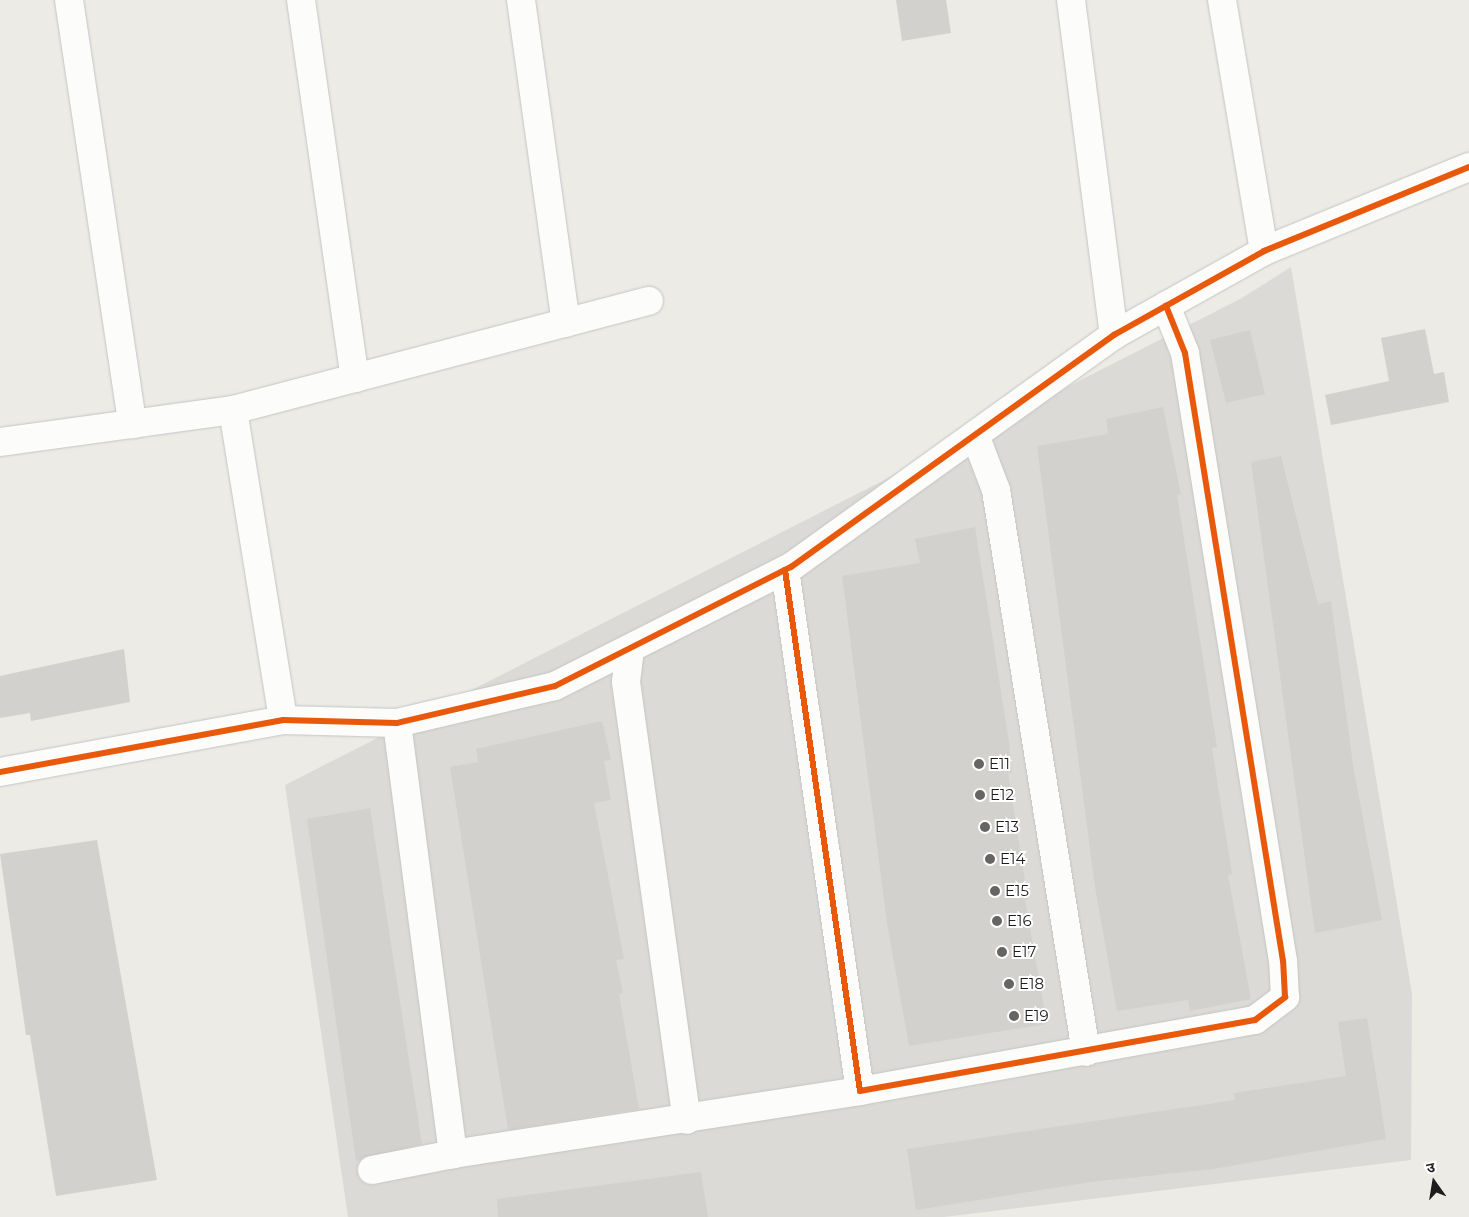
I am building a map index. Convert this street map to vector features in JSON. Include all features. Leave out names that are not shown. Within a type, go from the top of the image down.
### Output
[{"type":"street","points":[[69,0],[132,424]]},
{"type":"street","points":[[301,0],[355,378]]},
{"type":"street","points":[[521,0],[566,323]]},
{"type":"street","points":[[1071,0],[1114,335]]},
{"type":"street","points":[[1222,0],[1264,251]]},
{"type":"street","points":[[0,772],[283,720],[398,723],[555,686],[786,570],[1114,335],[1264,251],[1469,166]]},
{"type":"street","points":[[0,442],[233,410],[649,301]]},
{"type":"street","points":[[372,1170],[452,1154],[687,1120],[860,1091],[1086,1052],[1255,1020],[1285,997],[1184,353],[1166,306]]},
{"type":"street","points":[[233,410],[283,720]]},
{"type":"street","points":[[975,435],[996,490],[1086,1052]]},
{"type":"street","points":[[786,570],[860,1091]]},
{"type":"street","points":[[630,649],[626,682],[687,1120]]},
{"type":"street","points":[[398,723],[452,1154]]},
{"type":"shaded area","points":[[1291,267],[1412,994],[1411,1160],[944,1217],[348,1217],[285,785],[1242,298]]},
{"type":"building","points":[[896,0],[946,0],[951,33],[902,41]]},
{"type":"building","points":[[1425,329],[1434,374],[1444,372],[1449,402],[1331,425],[1325,395],[1389,381],[1381,338]]},
{"type":"building","points":[[1250,330],[1265,394],[1226,403],[1210,340]]},
{"type":"building","points":[[1163,407],[1181,494],[1177,495],[1217,747],[1212,748],[1232,874],[1228,875],[1251,999],[1190,1011],[1188,1000],[1117,1011],[1095,887],[1037,446],[1108,434],[1106,419]]},
{"type":"building","points":[[1281,456],[1318,604],[1331,601],[1353,765],[1382,920],[1315,933],[1251,462]]},
{"type":"building","points":[[975,527],[1009,742],[1012,773],[1008,773],[1028,900],[1025,900],[1047,1024],[909,1046],[887,923],[842,576],[920,563],[915,539]]},
{"type":"building","points":[[124,649],[130,702],[31,721],[30,713],[0,718],[0,676]]},
{"type":"building","points":[[602,721],[611,760],[604,761],[611,800],[594,803],[624,959],[616,960],[623,993],[619,994],[639,1109],[508,1130],[450,767],[478,762],[476,749]]},
{"type":"building","points":[[370,808],[422,1144],[356,1161],[307,819]]},
{"type":"building","points":[[97,840],[157,1180],[56,1196],[30,1035],[26,1035],[0,854]]},
{"type":"building","points":[[1367,1018],[1386,1139],[1213,1169],[1091,1182],[916,1210],[907,1149],[1235,1100],[1234,1093],[1346,1076],[1338,1022]]},
{"type":"building","points":[[701,1172],[708,1217],[498,1217],[497,1199]]},
{"type":"cycle path","points":[[0,772],[283,720],[397,723],[555,686],[791,567],[1114,335],[1264,251],[1469,167]]},
{"type":"cycle path","points":[[785,570],[860,1091],[1255,1020],[1285,997],[1283,961],[1185,353],[1166,306]]},
{"type":"place","name":"E11","points":[[979,764]]},
{"type":"place","name":"E12","points":[[980,795]]},
{"type":"place","name":"E13","points":[[985,827]]},
{"type":"place","name":"E14","points":[[990,859]]},
{"type":"place","name":"E15","points":[[995,891]]},
{"type":"place","name":"E16","points":[[997,921]]},
{"type":"place","name":"E17","points":[[1002,952]]},
{"type":"place","name":"E18","points":[[1009,984]]},
{"type":"place","name":"E19","points":[[1014,1016]]}]
